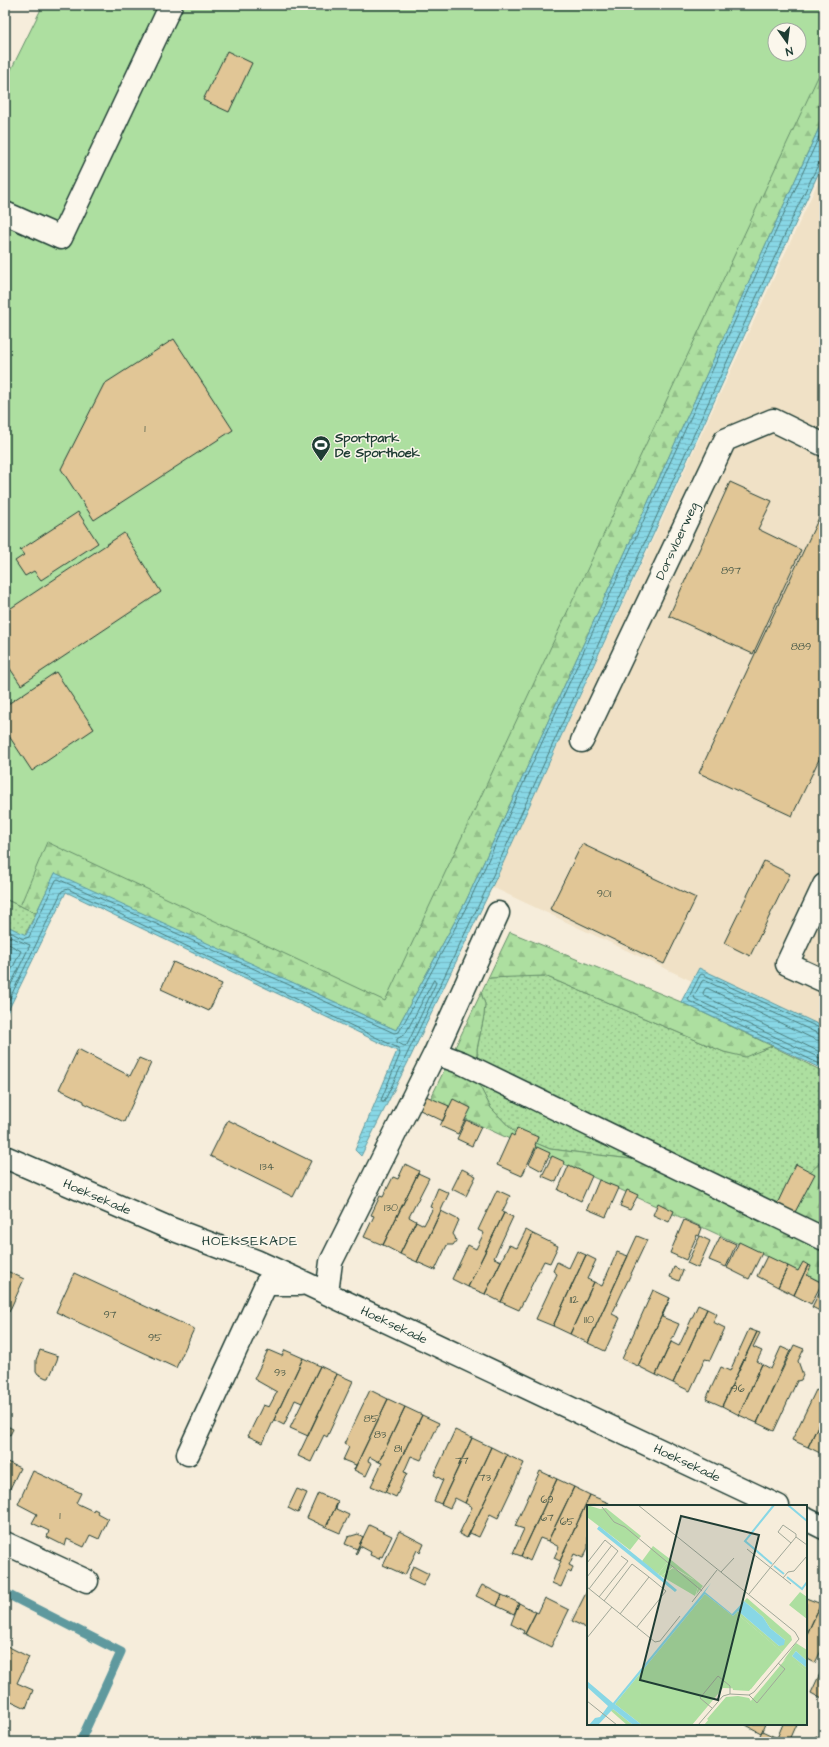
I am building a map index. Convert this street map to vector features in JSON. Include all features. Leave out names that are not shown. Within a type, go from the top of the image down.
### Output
[{"type":"street","points":[[5,213],[61,238],[171,5]]},
{"type":"street","name":"Dorsvloerweg","points":[[582,741],[725,440],[773,420],[824,444]]},
{"type":"street","points":[[824,885],[787,964],[824,981]]},
{"type":"street","points":[[327,1293],[331,1262],[436,1053],[498,913]]},
{"type":"street","points":[[436,1053],[462,1063],[824,1239]]},
{"type":"street","name":"Hoeksekade","points":[[5,1157],[169,1228],[256,1261],[327,1293],[776,1505]]},
{"type":"street","points":[[188,1454],[266,1284],[307,1284]]},
{"type":"street","points":[[807,1520],[824,1528]]},
{"type":"street","points":[[5,1543],[87,1581]]},
{"type":"shaded area","points":[[824,169],[824,1043],[492,887]]},
{"type":"green space","name":"Sportpark De Sporthoek","points":[[43,5],[824,5],[824,64],[385,1001],[47,842],[20,906],[5,899],[5,82]]},
{"type":"green space","points":[[824,39],[824,117],[466,901],[396,1030],[55,874],[36,913],[5,899],[5,824],[800,62],[807,62],[807,55]]},
{"type":"green space","points":[[5,899],[36,913],[25,935],[5,925]]},
{"type":"green space","points":[[510,932],[681,1002],[772,1046],[745,1057],[724,1052],[545,976],[488,978]]},
{"type":"green space","points":[[545,976],[724,1052],[745,1056],[772,1046],[824,1072],[824,1159],[820,1161],[791,1219],[766,1225],[647,1161],[550,1149],[517,1135],[491,1108],[478,1083],[477,1049],[485,1004],[481,993],[488,978]]},
{"type":"green space","points":[[481,993],[485,1004],[477,1049],[478,1083],[491,1108],[517,1135],[550,1149],[647,1161],[690,1179],[736,1209],[766,1225],[791,1219],[809,1173],[824,1159],[824,1283],[429,1102]]},
{"type":"water","points":[[824,117],[824,161],[499,872],[410,1058],[361,1156],[355,1150],[397,1051],[66,892],[5,1017],[5,925],[26,935],[55,873],[396,1030],[466,901]]},
{"type":"water","points":[[699,968],[824,1027],[824,1070],[681,1002]]},
{"type":"building","points":[[227,51],[252,63],[229,112],[203,100]]},
{"type":"building","points":[[174,339],[233,430],[94,520],[61,469],[104,384]]},
{"type":"building","points":[[730,482],[772,501],[758,529],[801,550],[753,654],[669,616]]},
{"type":"building","points":[[824,507],[824,749],[792,816],[699,773]]},
{"type":"building","points":[[78,512],[98,543],[41,580],[34,571],[25,576],[15,561],[24,555],[20,550]]},
{"type":"building","points":[[124,533],[161,592],[21,685],[5,661],[5,612]]},
{"type":"building","points":[[56,672],[94,729],[32,771],[5,730],[5,706]]},
{"type":"building","points":[[582,844],[696,898],[664,964],[550,909]]},
{"type":"building","points":[[764,861],[790,874],[750,956],[724,943]]},
{"type":"building","points":[[173,962],[222,984],[209,1011],[161,989]]},
{"type":"building","points":[[78,1049],[130,1076],[139,1058],[151,1063],[124,1122],[59,1089]]},
{"type":"building","points":[[426,1096],[449,1106],[443,1121],[420,1110]]},
{"type":"building","points":[[453,1099],[471,1108],[458,1134],[440,1126]]},
{"type":"building","points":[[228,1120],[311,1161],[293,1197],[210,1156]]},
{"type":"building","points":[[466,1120],[481,1127],[472,1146],[457,1139]]},
{"type":"building","points":[[517,1128],[538,1137],[536,1146],[522,1176],[497,1165],[511,1134],[514,1136]]},
{"type":"building","points":[[537,1147],[550,1153],[542,1171],[529,1164]]},
{"type":"building","points":[[552,1156],[565,1162],[556,1182],[542,1176]]},
{"type":"building","points":[[405,1164],[419,1171],[383,1245],[364,1237],[374,1216],[371,1215],[380,1196],[383,1197],[393,1177],[398,1179]]},
{"type":"building","points":[[796,1164],[815,1174],[793,1216],[775,1208]]},
{"type":"building","points":[[569,1165],[592,1176],[581,1201],[558,1190]]},
{"type":"building","points":[[462,1169],[476,1176],[466,1196],[452,1189]]},
{"type":"building","points":[[418,1173],[429,1178],[409,1217],[416,1221],[400,1254],[383,1245]]},
{"type":"building","points":[[599,1180],[619,1188],[606,1217],[587,1209]]},
{"type":"building","points":[[438,1188],[449,1193],[417,1262],[400,1254],[416,1221],[424,1225],[433,1208],[430,1207]]},
{"type":"building","points":[[497,1190],[510,1196],[502,1212],[504,1213],[468,1287],[452,1279],[468,1245],[476,1249],[484,1233],[478,1230]]},
{"type":"building","points":[[627,1190],[638,1195],[630,1210],[620,1206]]},
{"type":"building","points":[[658,1203],[674,1211],[669,1222],[653,1215]]},
{"type":"building","points":[[441,1211],[459,1220],[453,1234],[456,1241],[453,1245],[447,1245],[435,1270],[417,1262]]},
{"type":"building","points":[[504,1213],[513,1217],[494,1258],[501,1261],[485,1294],[468,1287]]},
{"type":"building","points":[[684,1220],[702,1228],[699,1236],[697,1235],[686,1260],[670,1253]]},
{"type":"building","points":[[526,1230],[533,1234],[501,1302],[485,1294],[509,1245],[517,1248]]},
{"type":"building","points":[[533,1234],[558,1246],[550,1263],[544,1261],[519,1310],[501,1302]]},
{"type":"building","points":[[637,1236],[647,1240],[612,1314],[620,1318],[605,1351],[588,1343]]},
{"type":"building","points":[[700,1236],[710,1241],[698,1268],[687,1263]]},
{"type":"building","points":[[720,1237],[736,1244],[726,1267],[709,1260]]},
{"type":"building","points":[[739,1242],[762,1253],[749,1279],[727,1268]]},
{"type":"building","points":[[577,1251],[586,1255],[553,1326],[536,1319],[557,1274],[553,1271],[557,1262],[569,1268]]},
{"type":"building","points":[[617,1252],[628,1256],[588,1343],[570,1334],[594,1282],[602,1286]]},
{"type":"building","points":[[586,1255],[596,1260],[587,1279],[594,1282],[570,1334],[553,1326]]},
{"type":"building","points":[[767,1256],[788,1266],[778,1287],[757,1276]]},
{"type":"building","points":[[803,1262],[808,1265],[794,1295],[778,1287],[788,1266],[798,1271]]},
{"type":"building","points":[[808,1265],[811,1266],[807,1275],[822,1283],[811,1304],[794,1295]]},
{"type":"building","points":[[674,1267],[683,1271],[679,1281],[670,1277]]},
{"type":"building","points":[[5,1270],[24,1279],[9,1312],[5,1310]]},
{"type":"building","points":[[74,1273],[194,1329],[176,1368],[56,1312]]},
{"type":"building","points":[[824,1283],[824,1313],[812,1307]]},
{"type":"building","points":[[653,1290],[670,1298],[638,1366],[622,1359]]},
{"type":"building","points":[[670,1298],[662,1317],[679,1324],[656,1375],[638,1366]]},
{"type":"building","points":[[698,1305],[707,1309],[673,1383],[656,1375],[671,1342],[679,1346]]},
{"type":"building","points":[[707,1309],[717,1314],[713,1322],[725,1328],[710,1360],[705,1359],[690,1391],[673,1383]]},
{"type":"building","points":[[749,1329],[757,1332],[722,1406],[706,1399],[721,1367],[730,1371]]},
{"type":"building","points":[[757,1332],[760,1333],[753,1347],[762,1351],[757,1361],[762,1364],[739,1415],[722,1406]]},
{"type":"building","points":[[794,1345],[804,1349],[798,1361],[803,1375],[801,1380],[797,1381],[774,1431],[757,1423]]},
{"type":"building","points":[[781,1347],[790,1351],[757,1423],[739,1415],[762,1364],[771,1369]]},
{"type":"building","points":[[40,1350],[58,1356],[49,1378],[38,1374],[36,1371],[36,1360]]},
{"type":"building","points":[[268,1350],[282,1356],[285,1350],[303,1358],[263,1443],[248,1436],[263,1405],[269,1407],[277,1392],[254,1379]]},
{"type":"building","points":[[303,1358],[320,1366],[302,1403],[295,1400],[284,1425],[274,1420]]},
{"type":"building","points":[[320,1366],[337,1374],[308,1436],[290,1428]]},
{"type":"building","points":[[337,1374],[353,1381],[327,1437],[324,1435],[311,1462],[298,1456]]},
{"type":"building","points":[[370,1390],[388,1399],[354,1470],[356,1465],[343,1460],[349,1447],[344,1444]]},
{"type":"building","points":[[816,1390],[823,1393],[824,1390],[824,1413],[808,1447],[792,1440]]},
{"type":"building","points":[[388,1399],[405,1407],[379,1462],[370,1457],[368,1461],[372,1463],[366,1476],[354,1470]]},
{"type":"building","points":[[405,1407],[422,1415],[385,1492],[371,1486],[382,1463],[379,1462]]},
{"type":"building","points":[[824,1413],[824,1455],[808,1447]]},
{"type":"building","points":[[422,1415],[439,1423],[421,1460],[411,1456],[404,1472],[407,1473],[396,1497],[385,1492]]},
{"type":"building","points":[[5,1425],[13,1429],[10,1435],[5,1433]]},
{"type":"building","points":[[455,1430],[472,1438],[441,1504],[434,1501],[443,1480],[434,1475]]},
{"type":"building","points":[[472,1438],[491,1447],[465,1503],[455,1498],[450,1508],[441,1504]]},
{"type":"building","points":[[491,1447],[507,1455],[467,1538],[459,1534],[472,1507],[465,1503]]},
{"type":"building","points":[[507,1455],[524,1463],[498,1518],[490,1514],[479,1537],[470,1533],[467,1538]]},
{"type":"building","points":[[5,1461],[20,1468],[5,1499]]},
{"type":"building","points":[[33,1471],[81,1493],[76,1503],[93,1511],[94,1509],[98,1511],[97,1513],[108,1519],[99,1539],[90,1535],[84,1547],[67,1539],[65,1546],[47,1537],[49,1531],[32,1523],[37,1514],[18,1504]]},
{"type":"building","points":[[540,1471],[557,1479],[521,1556],[513,1553],[524,1529],[515,1526]]},
{"type":"building","points":[[557,1479],[574,1487],[548,1541],[540,1538],[530,1561],[521,1556]]},
{"type":"building","points":[[574,1487],[590,1495],[560,1561],[554,1558],[559,1547],[548,1541]]},
{"type":"building","points":[[297,1489],[307,1493],[298,1513],[288,1508]]},
{"type":"building","points":[[318,1493],[338,1502],[326,1527],[307,1518]]},
{"type":"building","points":[[590,1495],[609,1503],[608,1505],[587,1505],[587,1550],[583,1558],[574,1554],[569,1565],[573,1567],[571,1573],[568,1571],[561,1587],[552,1583],[560,1561]]},
{"type":"building","points":[[338,1502],[336,1509],[349,1515],[340,1533],[326,1527]]},
{"type":"building","points":[[369,1525],[392,1536],[382,1557],[380,1556],[379,1559],[370,1555],[371,1552],[360,1546],[356,1555],[355,1554]]},
{"type":"building","points":[[399,1531],[424,1544],[420,1553],[417,1550],[405,1575],[383,1565]]},
{"type":"building","points":[[358,1534],[363,1537],[357,1549],[345,1544],[348,1537]]},
{"type":"building","points":[[413,1566],[429,1574],[423,1586],[408,1579]]},
{"type":"building","points":[[482,1585],[502,1595],[497,1606],[476,1596]]},
{"type":"building","points":[[587,1591],[587,1628],[572,1621]]},
{"type":"building","points":[[502,1595],[519,1603],[514,1614],[497,1606]]},
{"type":"building","points":[[545,1598],[569,1610],[551,1647],[525,1634]]},
{"type":"building","points":[[807,1598],[821,1604],[807,1634]]},
{"type":"building","points":[[519,1603],[536,1612],[525,1634],[523,1633],[524,1631],[511,1624]]},
{"type":"building","points":[[821,1604],[824,1606],[824,1645],[815,1663],[807,1659],[807,1634]]},
{"type":"building","points":[[5,1645],[29,1657],[17,1683],[33,1690],[26,1708],[5,1698]]},
{"type":"building","points":[[824,1665],[824,1700],[811,1693]]},
{"type":"building","points":[[746,1725],[765,1725],[761,1733]]},
{"type":"building","points":[[783,1725],[796,1725],[788,1742],[757,1742],[762,1731],[777,1738]]},
{"type":"building","points":[[816,1736],[824,1739],[824,1742],[813,1742]]},
{"type":"waterway","points":[[5,1593],[121,1652],[80,1742]]},
{"type":"place","name":"Sportpark De Sporthoek","points":[[321,462]]},
{"type":"district","name":"HOEKSEKADE","points":[[250,1241]]}]
